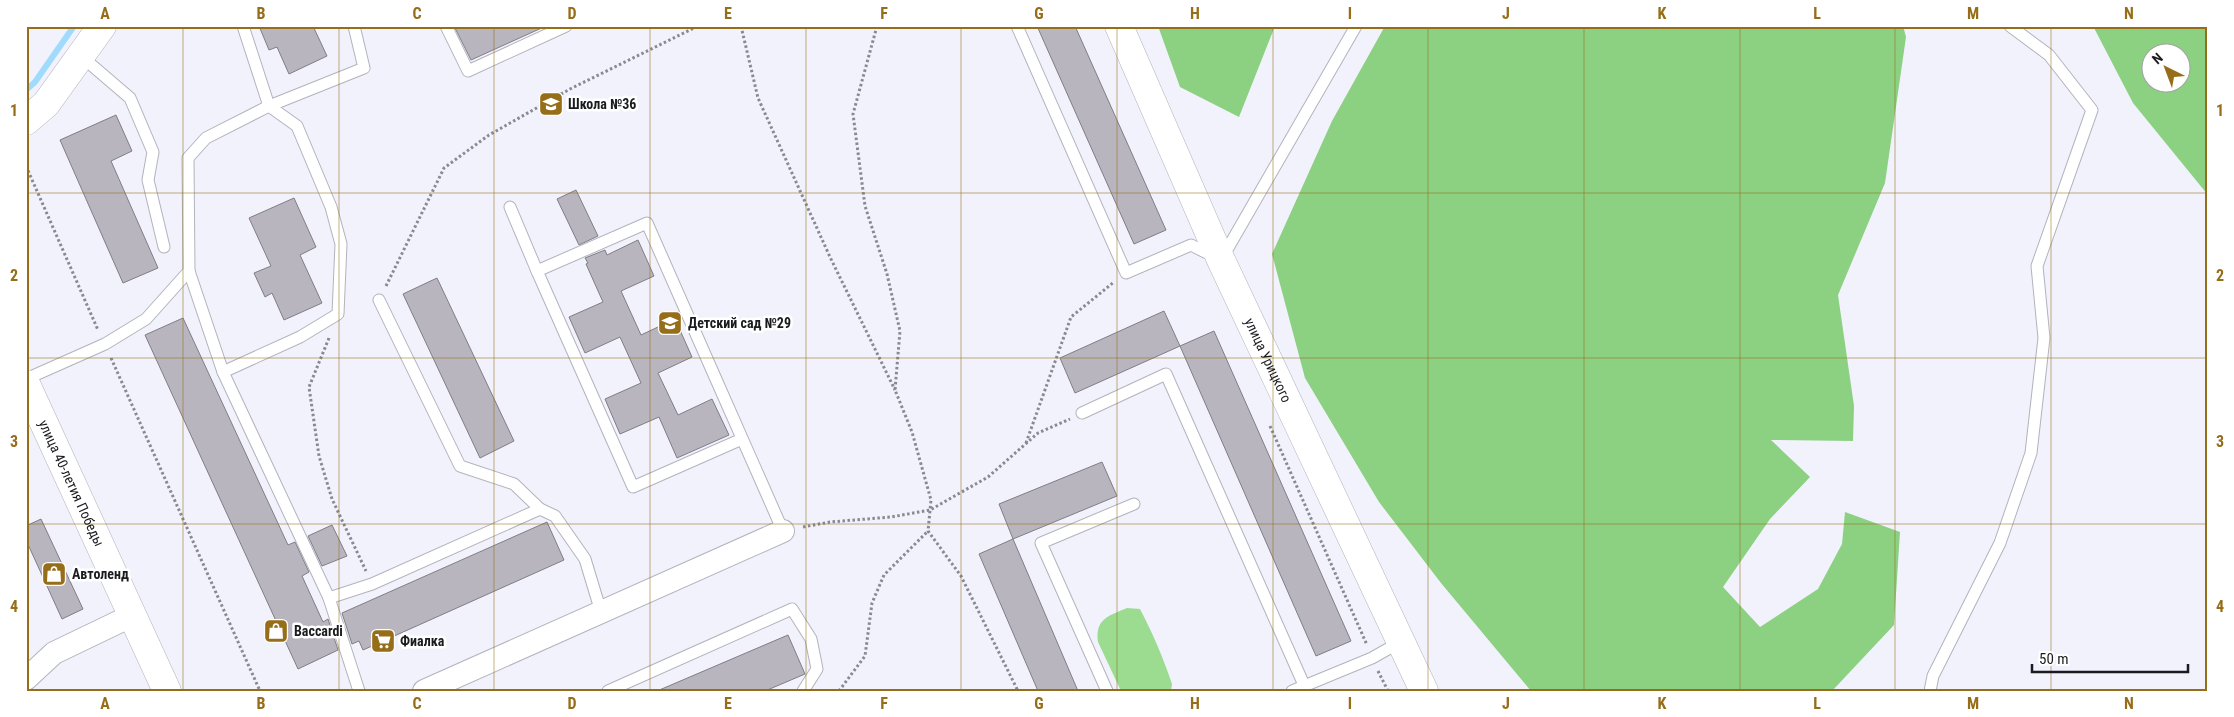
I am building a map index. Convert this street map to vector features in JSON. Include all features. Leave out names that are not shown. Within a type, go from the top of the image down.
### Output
[{"type":"street","points":[[26,120],[46,104],[102,26]]},
{"type":"street","name":"улица Урицкого","points":[[1119,26],[1221,260],[1424,691]]},
{"type":"street","name":"улица 40-летия Победы","points":[[26,384],[167,691]]},
{"type":"street","points":[[424,691],[783,531]]},
{"type":"street","points":[[26,679],[54,653],[133,615]]},
{"type":"lane","points":[[222,372],[300,337],[338,314],[342,244],[331,207],[297,126],[269,106],[243,26]]},
{"type":"lane","points":[[354,26],[364,68],[269,106],[206,138],[188,158],[188,271],[222,372],[329,598],[359,691]]},
{"type":"lane","points":[[446,26],[468,71],[566,26]]},
{"type":"lane","points":[[1017,26],[1126,272],[1191,245],[1221,260],[1356,26]]},
{"type":"lane","points":[[1930,691],[1933,676],[2000,543],[2031,453],[2044,338],[2037,266],[2092,110],[2049,55],[2010,26]]},
{"type":"lane","points":[[81,56],[130,98],[154,152],[148,180],[164,247]]},
{"type":"lane","points":[[510,207],[633,488],[742,439]]},
{"type":"lane","points":[[538,271],[647,223],[783,531]]},
{"type":"lane","points":[[26,380],[105,344],[146,319],[188,271]]},
{"type":"lane","points":[[379,300],[460,466],[514,484],[540,508],[555,516],[585,559],[601,612]]},
{"type":"lane","points":[[1082,414],[1166,374],[1304,685]]},
{"type":"lane","points":[[1107,691],[1041,543],[1134,504]]},
{"type":"lane","points":[[329,598],[372,584],[540,508]]},
{"type":"lane","points":[[608,691],[792,609],[811,639],[817,669],[803,691]]},
{"type":"lane","points":[[1292,691],[1372,658],[1402,641]]},
{"type":"path","points":[[379,300],[399,255],[444,168],[488,135],[570,89],[698,26]]},
{"type":"path","points":[[741,26],[758,98],[830,257],[895,390],[912,432],[931,500],[928,531],[884,575],[872,603],[865,656],[839,691]]},
{"type":"path","points":[[877,26],[853,114],[865,206],[887,274],[900,331],[895,390]]},
{"type":"path","points":[[26,166],[260,691]]},
{"type":"path","points":[[1025,445],[1070,317],[1126,272]]},
{"type":"path","points":[[338,314],[309,387],[319,456],[332,499],[372,584]]},
{"type":"path","points":[[783,531],[830,522],[891,517],[930,510],[988,478],[1038,433],[1082,414]]},
{"type":"path","points":[[928,531],[961,576],[1018,691]]},
{"type":"green space","points":[[1158,26],[1275,26],[1239,117],[1180,87]]},
{"type":"green space","points":[[1385,26],[1903,26],[1906,37],[1885,183],[1838,295],[1854,406],[1853,441],[1771,440],[1810,477],[1770,519],[1723,587],[1760,627],[1818,589],[1842,544],[1845,512],[1900,532],[1894,625],[1832,691],[1531,691],[1441,583],[1379,502],[1305,378],[1272,254],[1332,121]]},
{"type":"green space","points":[[2093,26],[2208,26],[2208,195],[2133,103]]},
{"type":"green space","points":[[1127,608],[1140,609],[1165,664],[1172,684],[1171,691],[1121,691],[1098,642],[1098,634],[1104,619]]},
{"type":"building","points":[[259,26],[313,26],[327,56],[289,74],[277,47],[269,50]]},
{"type":"building","points":[[454,26],[546,26],[471,60]]},
{"type":"building","points":[[1037,26],[1075,26],[1166,230],[1134,244]]},
{"type":"building","points":[[116,115],[132,151],[111,161],[158,268],[123,283],[60,140]]},
{"type":"building","points":[[576,190],[598,236],[579,245],[557,199]]},
{"type":"building","points":[[294,198],[316,247],[300,255],[322,303],[284,320],[272,293],[265,297],[254,273],[271,266],[249,218]]},
{"type":"building","points":[[638,240],[654,276],[621,291],[641,335],[675,319],[692,357],[658,373],[678,415],[712,399],[729,435],[677,458],[659,417],[620,434],[605,399],[641,383],[620,337],[585,353],[569,317],[603,302],[585,258],[605,250],[607,255]]},
{"type":"building","points":[[437,278],[514,441],[480,458],[403,294]]},
{"type":"building","points":[[1164,311],[1180,346],[1075,393],[1060,358]]},
{"type":"building","points":[[183,318],[288,545],[295,542],[309,572],[302,576],[323,622],[328,619],[338,650],[298,669],[145,335]]},
{"type":"building","points":[[1214,331],[1351,641],[1316,656],[1180,346]]},
{"type":"building","points":[[1102,462],[1117,496],[1013,539],[999,504]]},
{"type":"building","name":"Автоленд","points":[[41,519],[83,609],[62,619],[26,540],[26,526]]},
{"type":"building","points":[[547,522],[564,560],[363,650],[359,641],[352,644],[342,613]]},
{"type":"building","points":[[332,525],[347,556],[322,566],[308,536]]},
{"type":"building","points":[[1013,539],[1078,691],[1038,691],[979,554]]},
{"type":"building","points":[[788,635],[805,674],[765,691],[657,691]]},
{"type":"waterway","points":[[26,90],[35,82],[74,26]]},
{"type":"place","name":"Школа №36","points":[[551,104]]},
{"type":"place","name":"Детский сад №29","points":[[670,323]]},
{"type":"place","name":"Автоленд","points":[[54,574]]},
{"type":"place","name":"Baccardi","points":[[276,631]]},
{"type":"place","name":"Фиалка","points":[[383,641]]}]
